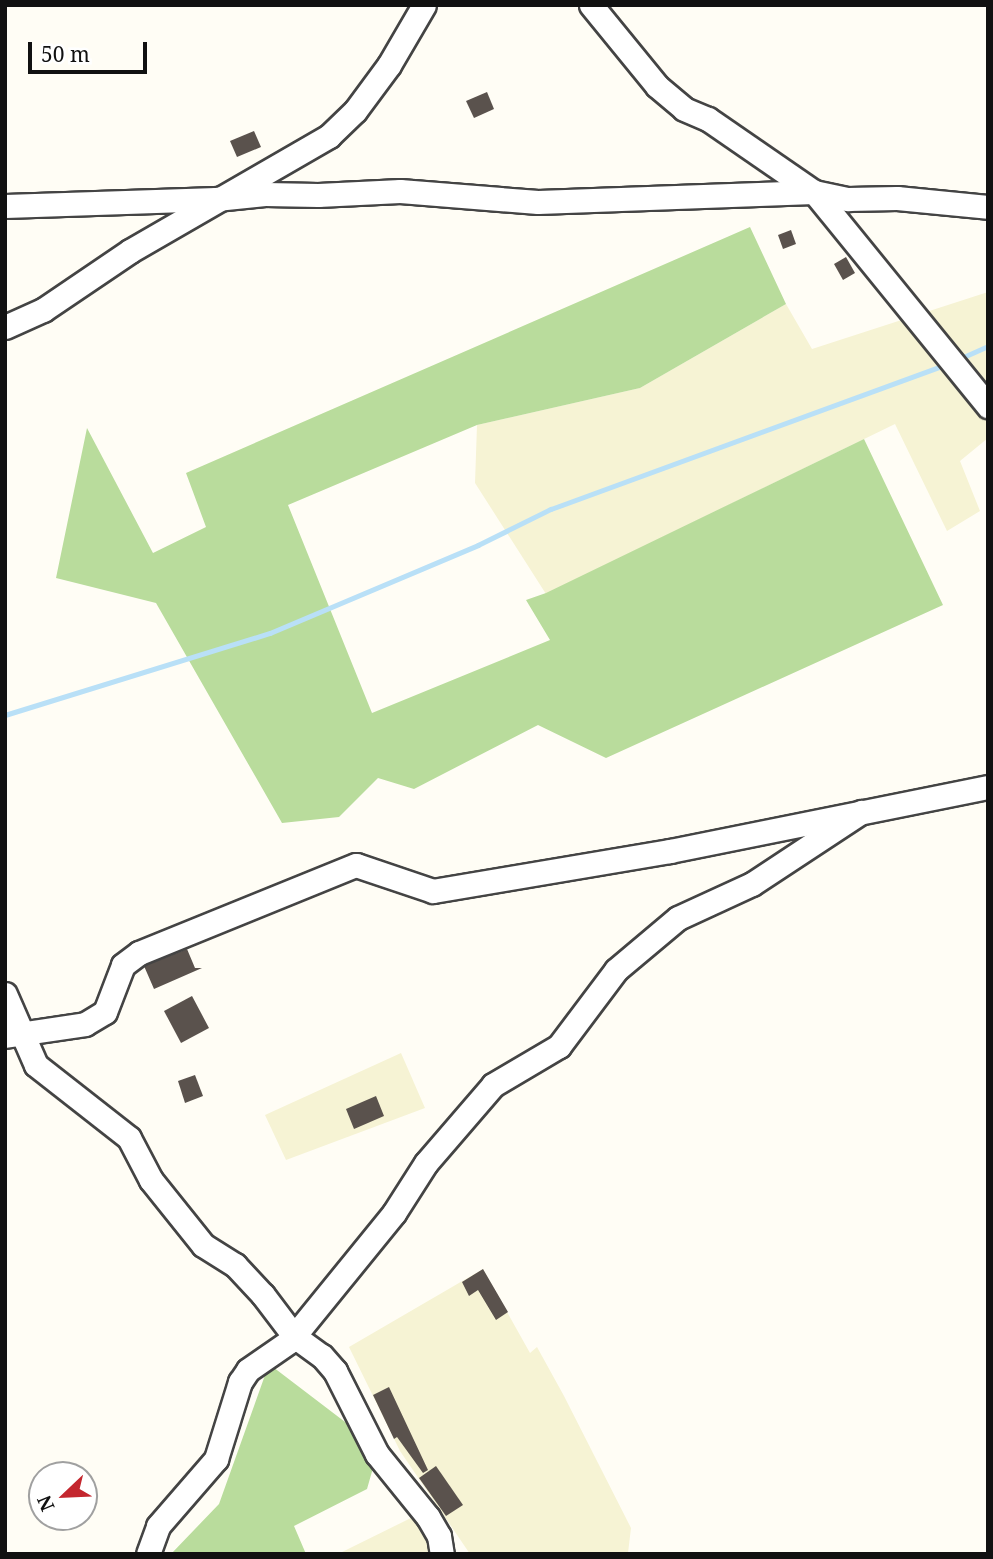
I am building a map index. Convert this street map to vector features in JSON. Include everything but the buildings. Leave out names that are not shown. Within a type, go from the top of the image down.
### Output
[{"type":"street","points":[[5,327],[43,310],[130,251],[329,136],[355,111],[388,65],[424,5]]},
{"type":"street","points":[[591,5],[657,86],[684,109],[708,119],[814,192],[988,406]]},
{"type":"street","points":[[5,206],[216,199],[265,194],[318,195],[400,191],[538,202],[814,192],[848,199],[897,198],[988,207]]},
{"type":"street","points":[[13,1035],[85,1024],[105,1012],[122,965],[139,953],[356,865],[433,891],[670,851],[988,788]]},
{"type":"street","points":[[148,1554],[158,1525],[216,1459],[240,1382],[248,1370],[294,1336],[394,1213],[426,1163],[493,1086],[559,1046],[616,970],[678,918],[752,884],[861,812]]},
{"type":"street","points":[[5,994],[13,1035],[36,1065],[129,1138],[151,1180],[203,1245],[236,1265],[264,1295],[294,1336],[322,1356],[335,1371],[377,1454],[434,1526],[442,1554]]},
{"type":"shaded area","points":[[988,292],[988,438],[960,461],[980,511],[947,531],[895,424],[546,594],[475,483],[477,425],[640,388],[786,304],[812,349]]},
{"type":"shaded area","points":[[401,1053],[425,1108],[286,1160],[265,1115]]},
{"type":"shaded area","points":[[483,1269],[530,1353],[537,1347],[564,1396],[631,1528],[628,1553],[470,1554],[400,1451],[349,1347]]},
{"type":"shaded area","points":[[417,1515],[432,1554],[338,1554]]},
{"type":"green space","points":[[750,227],[786,304],[640,388],[477,425],[288,505],[372,713],[550,640],[526,600],[546,593],[864,439],[943,605],[606,758],[538,725],[414,789],[378,778],[339,817],[282,823],[156,603],[56,578],[87,428],[153,553],[206,527],[186,473]]},
{"type":"green space","points":[[269,1364],[370,1441],[377,1454],[367,1489],[294,1526],[306,1554],[171,1554],[219,1504]]},
{"type":"waterway","points":[[959,359],[988,346]]},
{"type":"waterway","points":[[5,715],[270,633],[478,545],[551,509],[945,365]]}]
